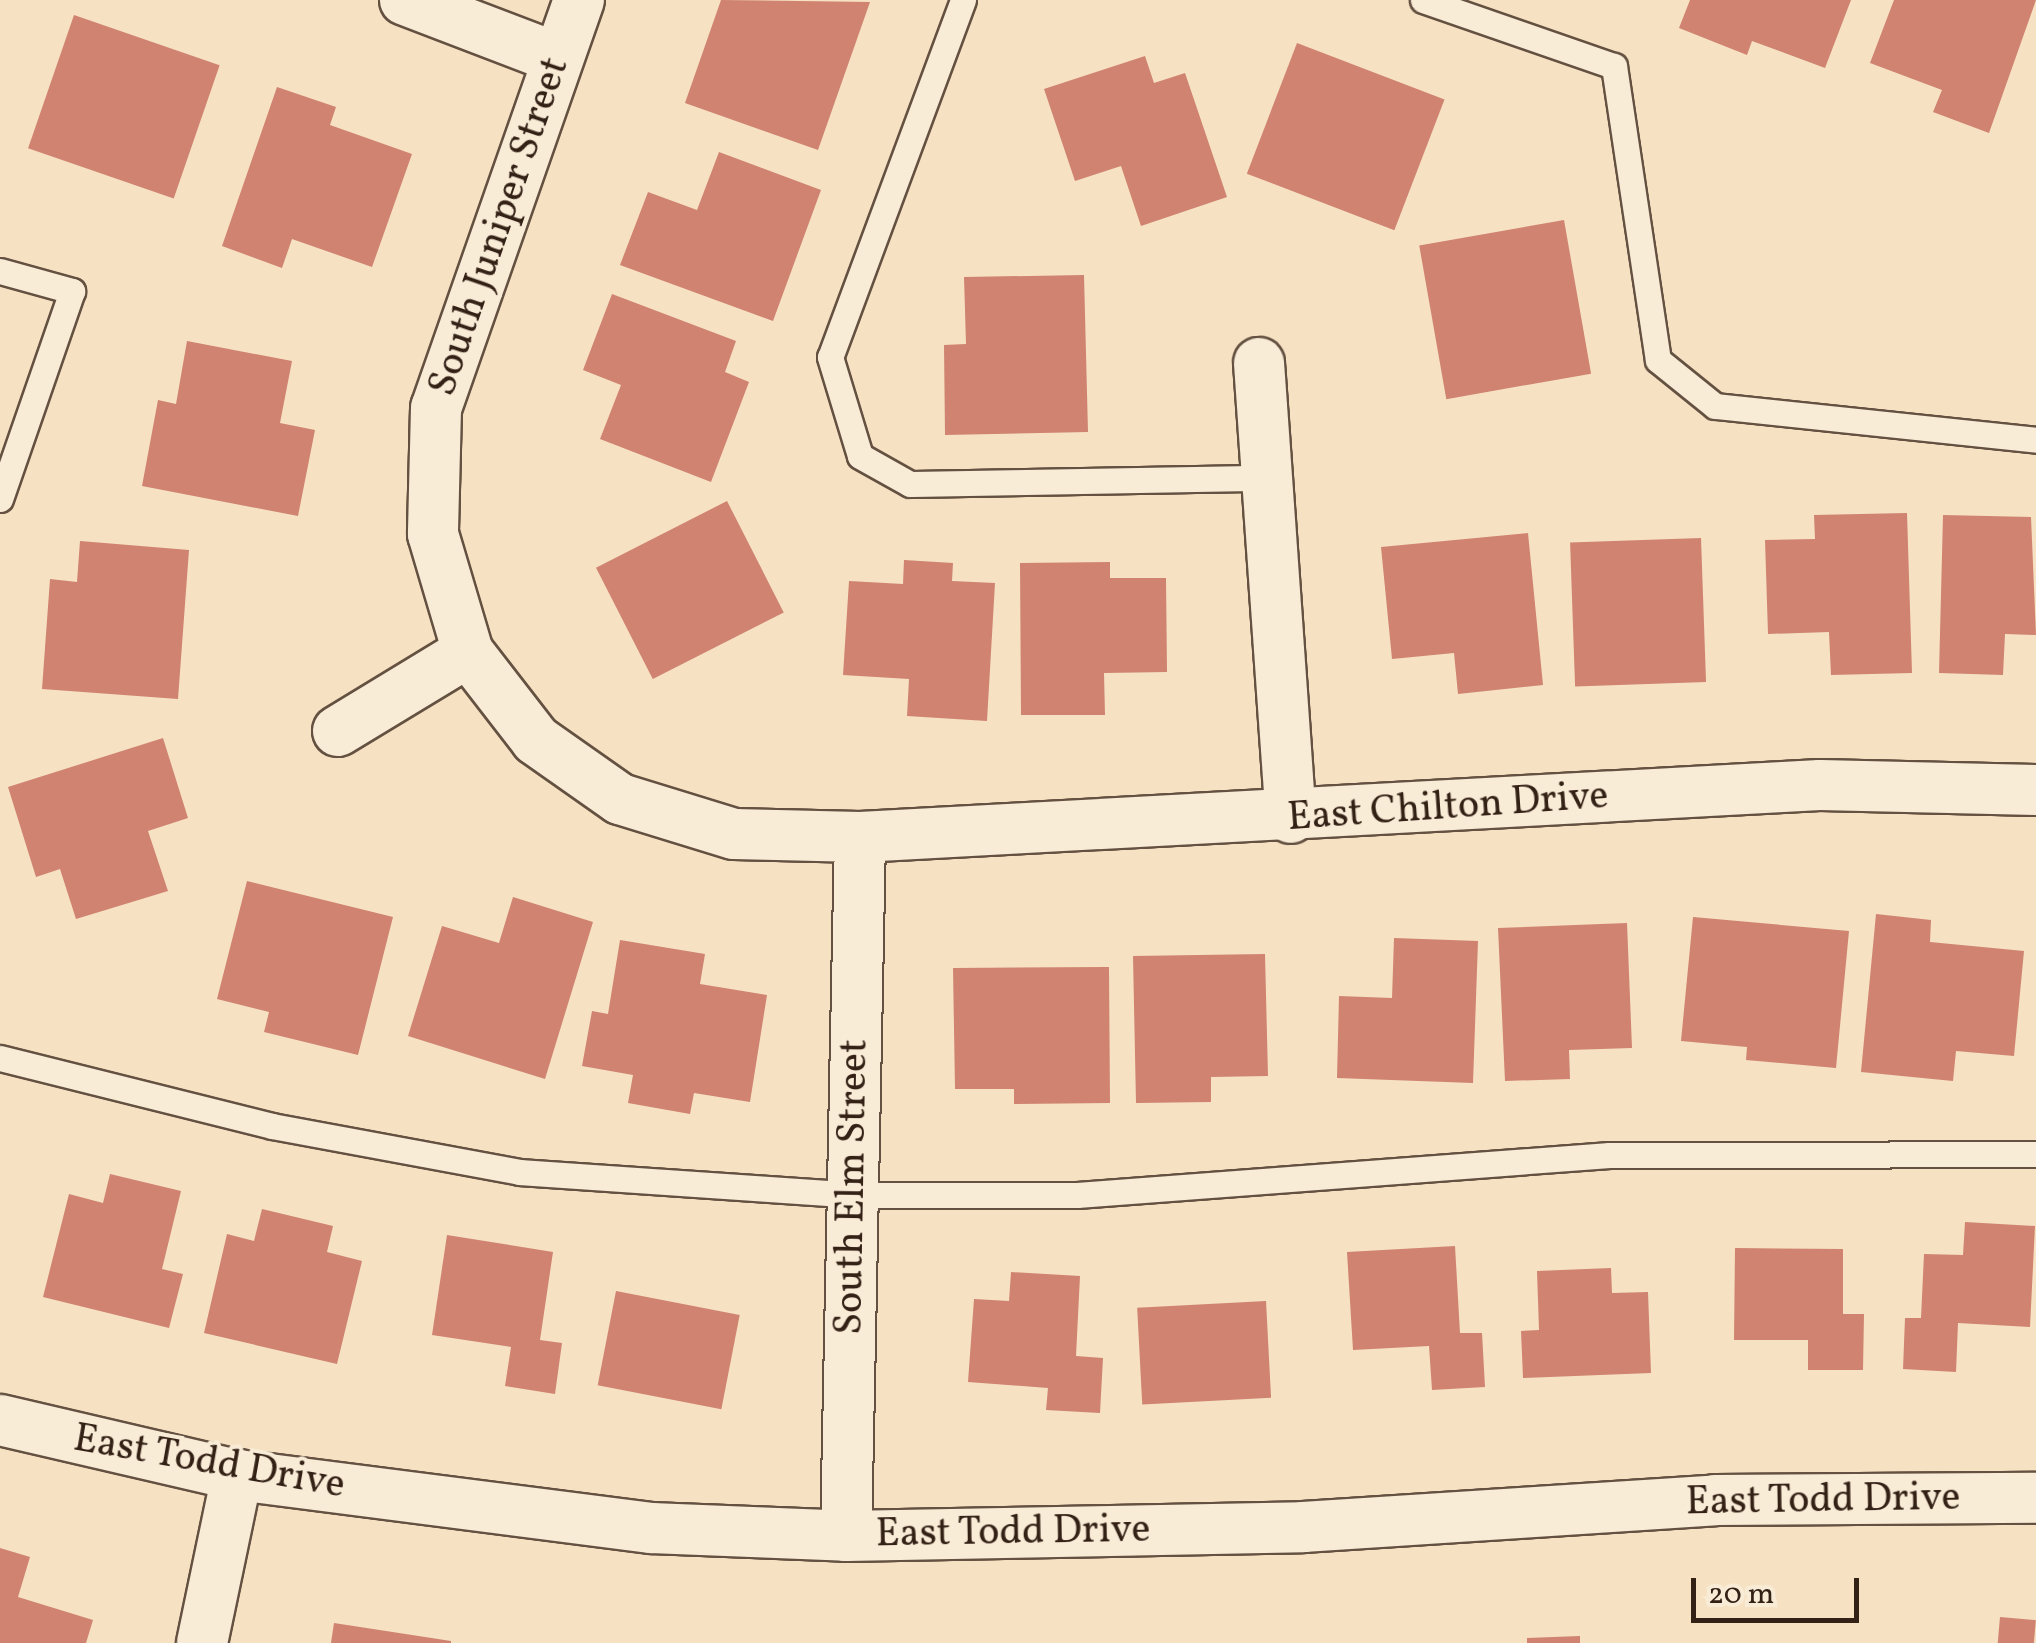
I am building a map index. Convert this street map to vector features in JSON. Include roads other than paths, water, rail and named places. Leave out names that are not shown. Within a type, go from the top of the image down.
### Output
[{"type":"street","points":[[405,0],[557,58]]},
{"type":"street","name":"South Juniper Street","points":[[579,0],[436,408],[434,534],[468,652],[536,740],[620,799],[734,834],[860,837]]},
{"type":"street","points":[[1259,363],[1291,818]]},
{"type":"street","points":[[338,732],[468,652]]},
{"type":"street","name":"East Chilton Drive","points":[[860,837],[1291,818],[1820,785],[2036,790]]},
{"type":"street","name":"South Elm Street","points":[[846,1536],[860,837]]},
{"type":"street","name":"East Todd Drive","points":[[0,1420],[237,1476],[652,1528],[846,1536],[1303,1526],[1715,1500],[2036,1498]]},
{"type":"street","points":[[202,1643],[237,1476]]},
{"type":"lane","points":[[964,0],[830,357],[860,456],[910,484],[1268,478]]},
{"type":"lane","points":[[1423,0],[1614,66],[1658,360],[1716,406],[2036,440]]},
{"type":"lane","points":[[0,271],[72,291],[0,498]]},
{"type":"lane","points":[[0,1058],[272,1126],[519,1172],[854,1195],[1077,1195],[1609,1155],[2036,1154]]}]
